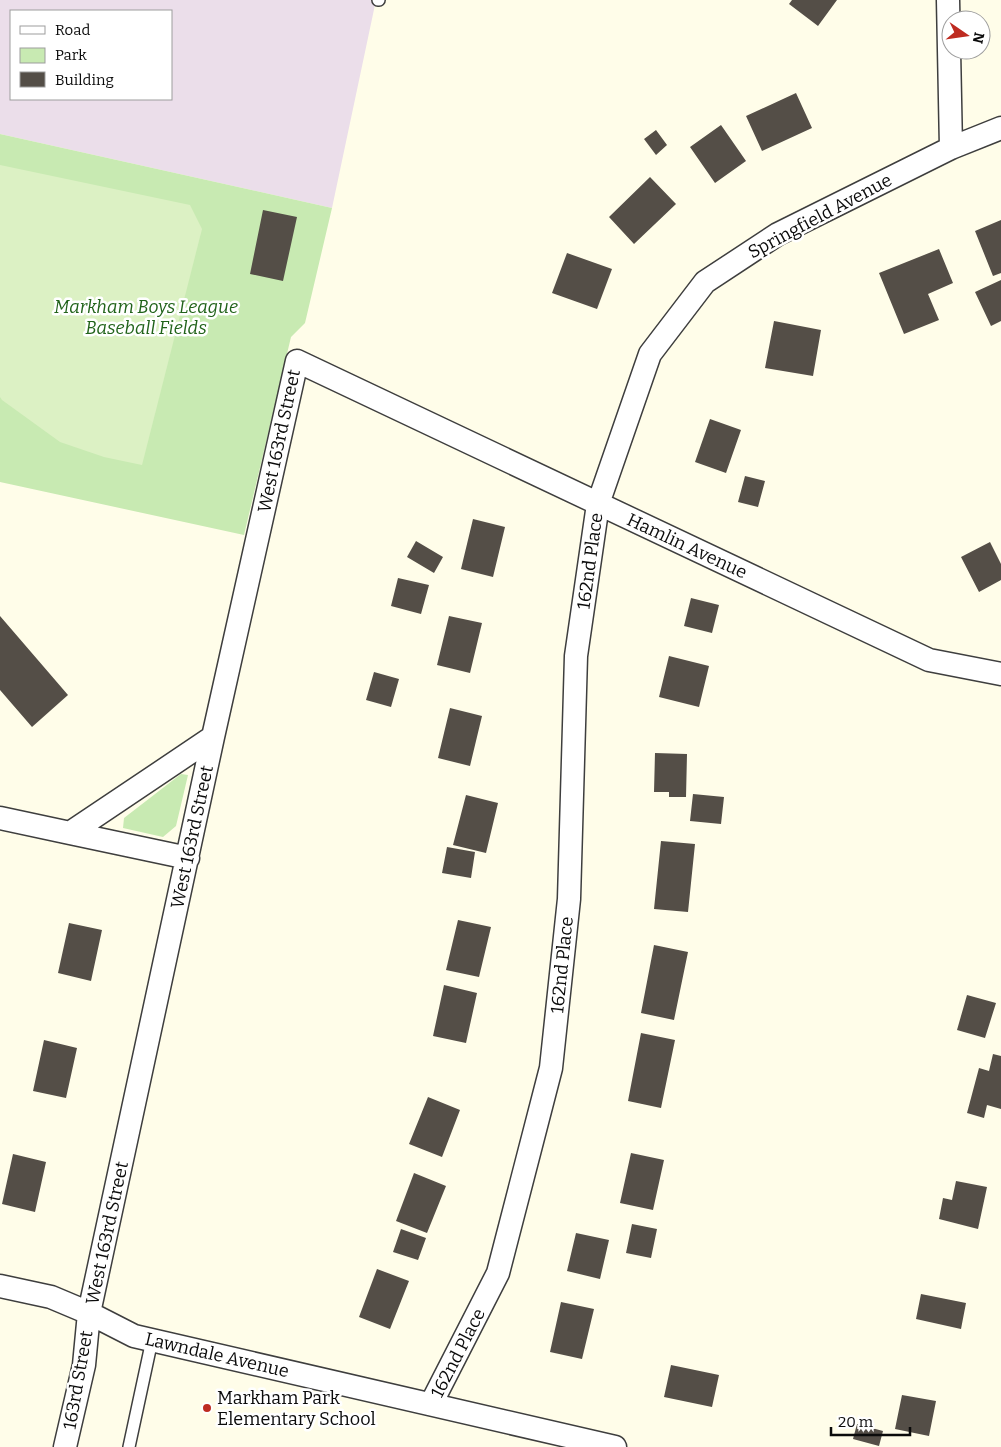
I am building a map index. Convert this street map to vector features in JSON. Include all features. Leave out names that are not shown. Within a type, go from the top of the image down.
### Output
[{"type":"street","points":[[948,0],[951,148]]},
{"type":"street","name":"Springfield Avenue","points":[[598,504],[650,354],[705,282],[778,234],[951,148],[1001,128]]},
{"type":"street","name":"Hamlin Avenue","points":[[296,361],[929,660],[1001,674]]},
{"type":"street","name":"West 163rd Street","points":[[89,1313],[296,361]]},
{"type":"street","name":"162nd Place","points":[[431,1404],[498,1273],[551,1068],[569,899],[576,656],[598,504]]},
{"type":"street","points":[[70,833],[213,737]]},
{"type":"street","points":[[0,818],[188,858]]},
{"type":"street","name":"Lawndale Avenue","points":[[0,1286],[51,1297],[89,1313],[134,1336],[615,1447]]},
{"type":"street","name":"163rd Street","points":[[65,1447],[84,1365],[89,1313]]},
{"type":"lane","points":[[129,1447],[152,1340]]},
{"type":"shaded area","points":[[0,0],[376,0],[332,208],[0,134]]},
{"type":"green space","name":"Markham Boys League Baseball Fields","points":[[0,134],[332,208],[305,323],[291,337],[244,535],[0,482]]},
{"type":"green space","points":[[0,165],[190,205],[202,229],[142,465],[104,457],[60,442],[0,397]]},
{"type":"green space","points":[[181,774],[188,775],[176,826],[163,837],[123,828],[124,818]]},
{"type":"building","points":[[792,0],[837,0],[818,26],[789,4]]},
{"type":"building","points":[[796,93],[812,128],[762,151],[746,116]]},
{"type":"building","points":[[721,125],[746,161],[715,183],[690,147]]},
{"type":"building","points":[[656,130],[667,145],[656,155],[644,139]]},
{"type":"building","points":[[650,177],[676,204],[634,244],[609,217]]},
{"type":"building","points":[[263,210],[297,217],[283,281],[250,274]]},
{"type":"building","points":[[1001,220],[1001,273],[993,276],[975,231]]},
{"type":"building","points":[[939,249],[953,283],[928,294],[939,320],[904,334],[879,273]]},
{"type":"building","points":[[567,253],[612,269],[597,309],[552,293]]},
{"type":"building","points":[[1001,280],[1001,321],[991,326],[975,292]]},
{"type":"building","points":[[774,321],[821,330],[813,376],[765,368]]},
{"type":"building","points":[[710,419],[741,430],[726,473],[695,462]]},
{"type":"building","points":[[745,476],[765,481],[758,507],[738,502]]},
{"type":"building","points":[[473,519],[505,527],[493,577],[461,569]]},
{"type":"building","points":[[416,541],[443,557],[434,573],[407,557]]},
{"type":"building","points":[[990,542],[1001,564],[1001,580],[979,592],[961,557]]},
{"type":"building","points":[[398,578],[429,585],[421,614],[391,606]]},
{"type":"building","points":[[691,598],[719,605],[712,633],[684,626]]},
{"type":"building","points":[[0,616],[68,695],[32,727],[0,690]]},
{"type":"building","points":[[449,616],[482,623],[470,673],[437,665]]},
{"type":"building","points":[[669,656],[709,666],[699,707],[659,697]]},
{"type":"building","points":[[374,672],[399,679],[391,707],[366,700]]},
{"type":"building","points":[[450,708],[482,716],[470,766],[438,758]]},
{"type":"building","points":[[655,753],[687,754],[686,797],[669,797],[669,792],[654,792]]},
{"type":"building","points":[[693,794],[724,797],[721,824],[690,821]]},
{"type":"building","points":[[466,795],[498,803],[486,853],[453,845]]},
{"type":"building","points":[[661,841],[695,844],[688,912],[654,909]]},
{"type":"building","points":[[447,847],[475,852],[471,878],[442,873]]},
{"type":"building","points":[[458,920],[491,927],[479,977],[446,970]]},
{"type":"building","points":[[69,923],[102,930],[91,981],[58,973]]},
{"type":"building","points":[[654,945],[688,952],[674,1020],[641,1013]]},
{"type":"building","points":[[444,985],[477,993],[466,1043],[433,1036]]},
{"type":"building","points":[[967,995],[996,1003],[985,1038],[957,1030]]},
{"type":"building","points":[[641,1033],[675,1040],[661,1108],[628,1101]]},
{"type":"building","points":[[44,1040],[77,1048],[66,1098],[33,1091]]},
{"type":"building","points":[[993,1054],[1001,1056],[1001,1109],[987,1105],[984,1118],[967,1113],[979,1068],[989,1071]]},
{"type":"building","points":[[428,1097],[460,1110],[442,1157],[409,1144]]},
{"type":"building","points":[[631,1153],[664,1160],[653,1210],[620,1203]]},
{"type":"building","points":[[13,1154],[46,1162],[35,1212],[2,1204]]},
{"type":"building","points":[[414,1173],[446,1186],[427,1233],[396,1221]]},
{"type":"building","points":[[956,1181],[987,1187],[978,1229],[939,1219],[943,1198],[952,1200]]},
{"type":"building","points":[[632,1224],[657,1229],[651,1258],[626,1253]]},
{"type":"building","points":[[401,1229],[426,1238],[418,1260],[393,1252]]},
{"type":"building","points":[[576,1233],[609,1240],[600,1279],[567,1271]]},
{"type":"building","points":[[377,1269],[409,1281],[390,1329],[359,1317]]},
{"type":"building","points":[[921,1294],[966,1303],[961,1329],[916,1319]]},
{"type":"building","points":[[561,1302],[594,1309],[582,1359],[550,1352]]},
{"type":"building","points":[[671,1365],[719,1375],[712,1407],[664,1397]]},
{"type":"building","points":[[902,1395],[936,1401],[929,1436],[895,1429]]},
{"type":"building","points":[[857,1424],[883,1431],[879,1446],[853,1439]]},
{"type":"place","name":"Markham Park Elementary School","points":[[207,1408]]}]
